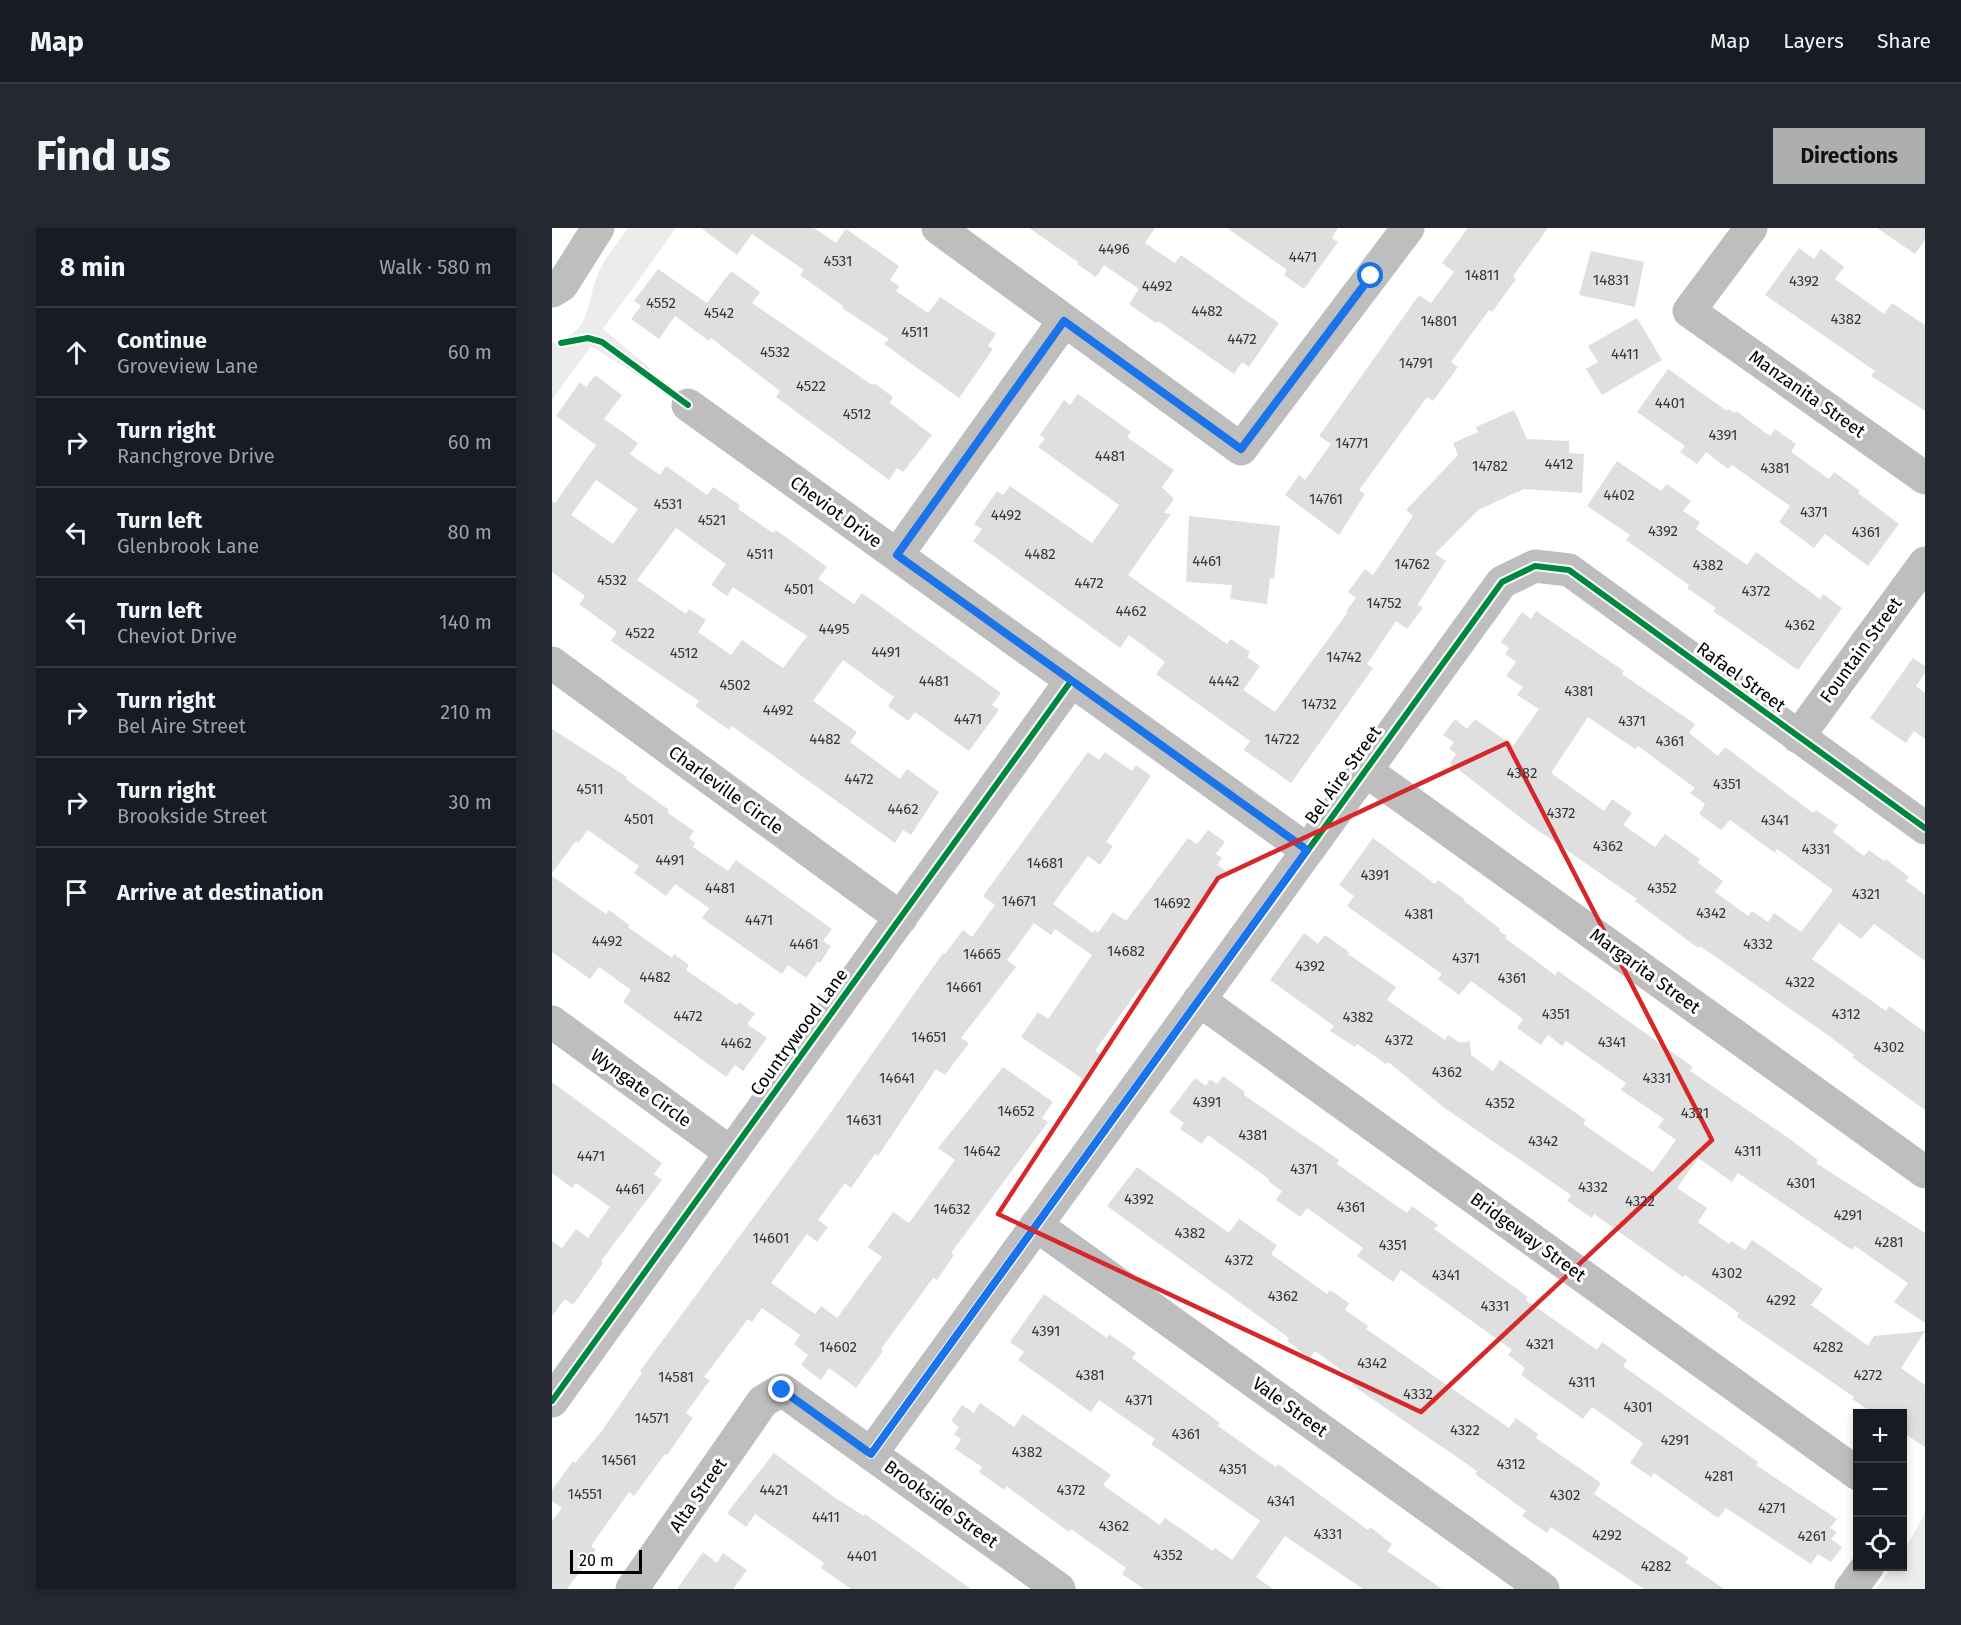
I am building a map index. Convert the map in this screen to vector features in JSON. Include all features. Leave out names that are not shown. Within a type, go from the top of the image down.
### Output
[{"type":"street","points":[[552,291],[562,285],[598,228]]},
{"type":"street","points":[[938,228],[1241,449],[1408,228]]},
{"type":"street","name":"Manzanita Street","points":[[1751,228],[1689,311],[1925,478]]},
{"type":"street","points":[[897,555],[1064,321]]},
{"type":"street","name":"Cheviot Drive","points":[[687,405],[1307,850]]},
{"type":"street","name":"Fountain Street","points":[[1798,737],[1925,563]]},
{"type":"street","name":"Rafael Street","points":[[1535,566],[1569,570],[1925,828]]},
{"type":"street","name":"Bel Aire Street","points":[[871,1454],[1502,582],[1535,566]]},
{"type":"street","name":"Charleville Circle","points":[[552,663],[900,918]]},
{"type":"street","name":"Countrywood Lane","points":[[556,1388],[730,1153],[1071,681]]},
{"type":"street","name":"Margarita Street","points":[[1365,770],[1925,1172]]},
{"type":"street","name":"Bridgeway Street","points":[[1198,1000],[1853,1471]]},
{"type":"street","name":"Wyngate Circle","points":[[552,1022],[730,1153]]},
{"type":"street","name":"Vale Street","points":[[1036,1225],[1543,1589]]},
{"type":"street","name":"Brookside Street","points":[[763,1401],[782,1390],[1059,1589]]},
{"type":"street","name":"Alta Street","points":[[632,1589],[763,1401]]},
{"type":"street","points":[[1851,1589],[1864,1571]]},
{"type":"highlighted area","points":[[1507,743],[1712,1140],[1421,1412],[998,1214],[1218,878]]},
{"type":"shaded area","points":[[628,228],[676,228],[603,329],[650,368],[642,378],[591,346],[552,400],[552,343],[565,339],[580,326],[588,310],[599,272]]},
{"type":"shaded area","points":[[1925,1512],[1925,1589],[1876,1589],[1889,1571],[1907,1571],[1907,1546]]},
{"type":"building","points":[[701,228],[814,228],[836,243],[846,229],[899,266],[890,280],[899,286],[896,291],[928,313],[940,297],[996,334],[988,346],[993,349],[959,398],[884,344],[889,339],[842,308],[843,306],[800,275],[804,270],[752,234],[737,255]]},
{"type":"building","points":[[1029,228],[1155,228],[1145,243],[1175,263],[1181,255],[1279,323],[1249,367],[1242,362],[1234,374],[1158,321],[1156,323],[1129,304],[1139,289],[1104,265],[1096,277]]},
{"type":"building","points":[[1227,228],[1338,228],[1332,238],[1338,242],[1304,289],[1284,275],[1287,270]]},
{"type":"building","points":[[1468,228],[1548,228],[1513,276],[1516,279],[1492,312],[1489,310],[1451,362],[1458,367],[1433,401],[1427,397],[1359,490],[1365,494],[1339,535],[1285,495],[1299,475],[1305,480],[1331,444],[1319,436],[1419,295],[1431,303],[1454,272],[1442,263]]},
{"type":"building","points":[[1877,228],[1925,228],[1925,240],[1915,254]]},
{"type":"building","points":[[1799,248],[1814,259],[1821,249],[1844,267],[1835,279],[1884,314],[1892,303],[1925,325],[1925,411],[1871,376],[1875,371],[1765,295]]},
{"type":"building","points":[[1591,251],[1644,262],[1635,307],[1579,295]]},
{"type":"building","points":[[658,269],[707,303],[731,271],[760,292],[752,303],[872,385],[874,383],[893,397],[890,403],[932,435],[903,472],[897,468],[889,480],[776,397],[780,391],[711,338],[709,341],[675,316],[659,339],[631,319],[641,306],[634,301]]},
{"type":"building","points":[[1637,318],[1662,360],[1602,395],[1586,369],[1598,362],[1588,346]]},
{"type":"building","points":[[1668,369],[1727,411],[1728,409],[1735,413],[1736,411],[1770,436],[1775,429],[1796,444],[1791,452],[1829,479],[1834,472],[1899,524],[1868,566],[1825,534],[1814,548],[1779,522],[1790,506],[1732,465],[1728,469],[1706,452],[1697,464],[1680,452],[1685,446],[1637,412]]},
{"type":"building","points":[[595,375],[622,395],[604,419],[638,443],[630,454],[660,475],[666,466],[707,495],[713,487],[740,505],[738,509],[773,533],[776,530],[827,567],[818,579],[854,604],[862,593],[1001,693],[992,705],[999,710],[969,751],[915,712],[908,721],[888,706],[894,697],[843,660],[813,701],[857,732],[850,742],[900,779],[907,769],[939,792],[911,835],[903,830],[895,843],[732,726],[729,730],[695,706],[699,701],[611,641],[617,632],[579,604],[585,596],[552,572],[552,501],[555,503],[596,445],[556,416],[580,382],[586,387]],"holes":[[[596,480],[638,509],[613,544],[571,515]],[[676,528],[726,564],[711,585],[727,596],[733,587],[807,636],[783,668],[742,640],[731,655],[698,632],[706,620],[689,609],[686,614],[637,580]]]},
{"type":"building","points":[[1078,394],[1131,432],[1127,437],[1174,470],[1162,487],[1174,499],[1164,513],[1171,514],[1128,575],[1227,644],[1231,639],[1250,652],[1247,657],[1260,666],[1243,690],[1275,712],[1348,612],[1346,611],[1356,598],[1348,592],[1365,569],[1373,575],[1413,516],[1406,510],[1458,455],[1453,443],[1478,432],[1476,427],[1514,410],[1527,439],[1569,441],[1569,453],[1584,454],[1582,493],[1524,489],[1478,510],[1435,554],[1446,561],[1418,604],[1423,608],[1407,629],[1396,621],[1367,664],[1373,668],[1291,783],[1244,750],[1250,741],[1156,674],[1165,662],[1129,635],[1120,648],[973,541],[982,529],[974,524],[997,491],[1003,495],[1010,486],[1092,543],[1119,505],[1038,447],[1045,439],[1040,435],[1064,400],[1070,405]]},
{"type":"building","points":[[1617,461],[1661,491],[1667,484],[1691,501],[1683,511],[1700,522],[1696,529],[1747,565],[1756,552],[1820,599],[1823,594],[1842,608],[1798,670],[1713,611],[1716,608],[1687,588],[1689,585],[1626,540],[1630,535],[1587,506]]},
{"type":"building","points":[[1189,516],[1280,526],[1274,579],[1270,578],[1267,604],[1230,599],[1232,585],[1186,582]]},
{"type":"building","points":[[1536,611],[1624,671],[1622,674],[1695,724],[1689,733],[1718,756],[1725,747],[1813,813],[1816,810],[1838,825],[1833,832],[1864,856],[1869,850],[1884,861],[1886,859],[1909,877],[1906,881],[1925,895],[1925,961],[1874,924],[1861,939],[1839,923],[1812,959],[1886,1011],[1889,1006],[1925,1032],[1925,1110],[1852,1057],[1854,1055],[1829,1036],[1700,946],[1698,948],[1635,901],[1637,899],[1526,822],[1450,763],[1456,754],[1449,749],[1454,742],[1443,735],[1455,719],[1467,729],[1475,719],[1513,746],[1539,709],[1517,695],[1523,687],[1506,676],[1516,662],[1505,654],[1509,648],[1501,642],[1522,612],[1531,619]],"holes":[[[1588,717],[1635,749],[1638,746],[1695,788],[1690,793],[1705,804],[1699,814],[1721,830],[1730,820],[1775,853],[1777,849],[1833,890],[1801,932],[1774,913],[1768,922],[1752,911],[1748,916],[1715,892],[1723,881],[1698,863],[1700,859],[1665,834],[1655,847],[1623,825],[1632,813],[1612,799],[1604,811],[1551,773]]]},
{"type":"building","points":[[1913,658],[1925,666],[1925,673],[1916,686],[1925,693],[1925,739],[1914,731],[1906,743],[1870,718]]},
{"type":"building","points":[[552,729],[627,777],[626,779],[669,810],[668,813],[694,831],[689,838],[695,843],[693,847],[728,871],[736,860],[832,929],[823,941],[831,946],[820,963],[818,961],[806,978],[788,965],[782,974],[702,918],[709,908],[675,884],[666,896],[634,873],[639,866],[588,830],[578,843],[576,841],[552,873]]},
{"type":"building","points":[[1088,752],[1099,760],[1105,752],[1132,771],[1136,765],[1151,776],[1106,842],[1113,846],[1100,865],[1088,856],[1053,904],[1093,933],[1095,930],[1098,933],[1113,912],[1126,921],[1188,838],[1197,844],[1208,830],[1225,842],[1216,854],[1222,858],[1217,865],[1226,871],[1204,900],[1207,901],[1142,991],[1139,989],[1095,1051],[1100,1054],[1083,1079],[1021,1037],[1038,1012],[1048,1019],[1092,955],[1055,929],[1051,935],[1034,923],[1007,960],[1016,967],[961,1038],[969,1043],[945,1075],[936,1069],[878,1156],[875,1154],[851,1188],[845,1183],[818,1220],[828,1227],[817,1242],[807,1234],[771,1283],[815,1314],[821,1306],[837,1318],[882,1257],[868,1247],[893,1212],[909,1223],[955,1160],[938,1148],[1003,1067],[1053,1102],[1042,1118],[1048,1122],[951,1253],[954,1255],[937,1280],[933,1278],[881,1349],[883,1351],[856,1388],[829,1368],[821,1380],[801,1365],[808,1355],[794,1344],[800,1335],[762,1308],[752,1322],[748,1319],[704,1377],[710,1380],[686,1413],[693,1418],[667,1455],[665,1454],[634,1496],[629,1492],[591,1546],[596,1550],[567,1589],[552,1589],[552,1521],[562,1508],[552,1501],[552,1490],[573,1461],[575,1463],[601,1432],[642,1373],[640,1371],[826,1119],[943,953],[945,954],[963,930],[972,937],[995,905],[983,896]]},
{"type":"building","points":[[1373,838],[1435,884],[1438,880],[1464,899],[1500,929],[1499,931],[1507,936],[1505,938],[1555,975],[1558,971],[1693,1067],[1690,1071],[1787,1137],[1818,1160],[1816,1163],[1925,1233],[1925,1323],[1894,1302],[1908,1283],[1855,1246],[1852,1250],[1738,1173],[1732,1182],[1698,1158],[1677,1188],[1707,1208],[1698,1222],[1729,1244],[1731,1241],[1745,1250],[1752,1240],[1823,1289],[1811,1305],[1868,1346],[1874,1336],[1925,1331],[1901,1368],[1925,1385],[1925,1447],[1907,1435],[1907,1409],[1867,1409],[1852,1399],[1854,1397],[1737,1317],[1739,1313],[1685,1275],[1683,1277],[1594,1214],[1592,1218],[1567,1201],[1571,1195],[1446,1109],[1388,1062],[1386,1064],[1357,1044],[1355,1047],[1330,1031],[1334,1026],[1270,980],[1304,933],[1318,944],[1325,935],[1396,987],[1387,1000],[1445,1040],[1448,1035],[1460,1043],[1470,1041],[1471,1055],[1493,1071],[1500,1060],[1586,1120],[1583,1124],[1653,1172],[1676,1140],[1658,1127],[1664,1119],[1621,1090],[1626,1083],[1566,1041],[1562,1046],[1548,1035],[1541,1045],[1517,1028],[1523,1019],[1471,981],[1459,995],[1438,979],[1442,974],[1347,906],[1354,896],[1339,885]]},
{"type":"building","points":[[552,876],[606,914],[609,910],[629,925],[628,927],[672,958],[674,954],[689,965],[686,970],[737,1005],[739,1002],[755,1014],[747,1024],[767,1038],[743,1071],[735,1065],[726,1077],[623,1002],[631,990],[599,967],[590,979],[552,952]]},
{"type":"building","points":[[1223,1076],[1245,1092],[1244,1095],[1339,1160],[1337,1164],[1407,1213],[1412,1206],[1438,1225],[1434,1229],[1528,1297],[1526,1300],[1597,1350],[1602,1342],[1627,1360],[1623,1366],[1758,1462],[1756,1465],[1837,1519],[1830,1528],[1837,1532],[1831,1539],[1842,1547],[1831,1562],[1818,1554],[1811,1564],[1726,1508],[1718,1518],[1654,1473],[1651,1477],[1630,1463],[1643,1443],[1592,1407],[1583,1419],[1521,1375],[1525,1368],[1508,1355],[1512,1350],[1401,1270],[1393,1282],[1357,1256],[1363,1248],[1307,1208],[1300,1217],[1276,1200],[1282,1191],[1208,1135],[1202,1144],[1180,1129],[1184,1123],[1169,1112],[1195,1078],[1206,1086],[1210,1079],[1217,1084]]},
{"type":"building","points":[[552,1082],[662,1163],[654,1174],[662,1180],[601,1261],[603,1263],[573,1305],[565,1299],[552,1316],[552,1241],[562,1248],[576,1229],[588,1238],[610,1207],[576,1183],[572,1188],[552,1173]]},
{"type":"building","points":[[1137,1167],[1229,1233],[1239,1219],[1277,1245],[1271,1254],[1327,1294],[1330,1290],[1349,1303],[1345,1310],[1368,1326],[1366,1329],[1509,1428],[1516,1418],[1538,1434],[1536,1438],[1601,1483],[1594,1494],[1689,1558],[1685,1562],[1724,1589],[1644,1589],[1551,1527],[1547,1533],[1522,1516],[1526,1511],[1475,1474],[1477,1471],[1352,1385],[1355,1380],[1315,1351],[1310,1358],[1287,1341],[1289,1338],[1107,1206]]},
{"type":"building","points":[[1044,1294],[1107,1338],[1109,1334],[1136,1353],[1132,1358],[1220,1423],[1218,1426],[1276,1467],[1278,1464],[1368,1530],[1370,1527],[1392,1544],[1387,1551],[1442,1589],[1363,1589],[1285,1536],[1256,1577],[1273,1589],[1144,1589],[1122,1574],[1126,1568],[1071,1529],[1069,1532],[1006,1486],[1004,1490],[979,1472],[982,1467],[955,1449],[961,1439],[954,1434],[959,1427],[951,1421],[962,1405],[974,1413],[980,1403],[1014,1427],[1023,1414],[1111,1475],[1103,1485],[1160,1525],[1165,1518],[1213,1551],[1215,1548],[1232,1560],[1260,1521],[1151,1444],[1155,1439],[1099,1400],[1091,1412],[1018,1360],[1024,1352],[1010,1342]]},
{"type":"building","points":[[774,1453],[834,1497],[864,1516],[865,1514],[971,1589],[851,1589],[821,1568],[824,1563],[755,1514],[746,1527],[727,1513]]},
{"type":"building","points":[[703,1552],[717,1563],[723,1553],[747,1570],[733,1589],[677,1589]]},
{"type":"cycle path","points":[[561,343],[588,338],[602,342],[688,405]]},
{"type":"cycle path","points":[[871,1454],[1502,582],[1535,566],[1569,570],[1925,828]]},
{"type":"cycle path","points":[[552,1401],[1071,681]]},
{"type":"route","points":[[782,1390],[871,1454],[1307,850],[897,555],[1064,321],[1241,449],[1371,276]]}]
